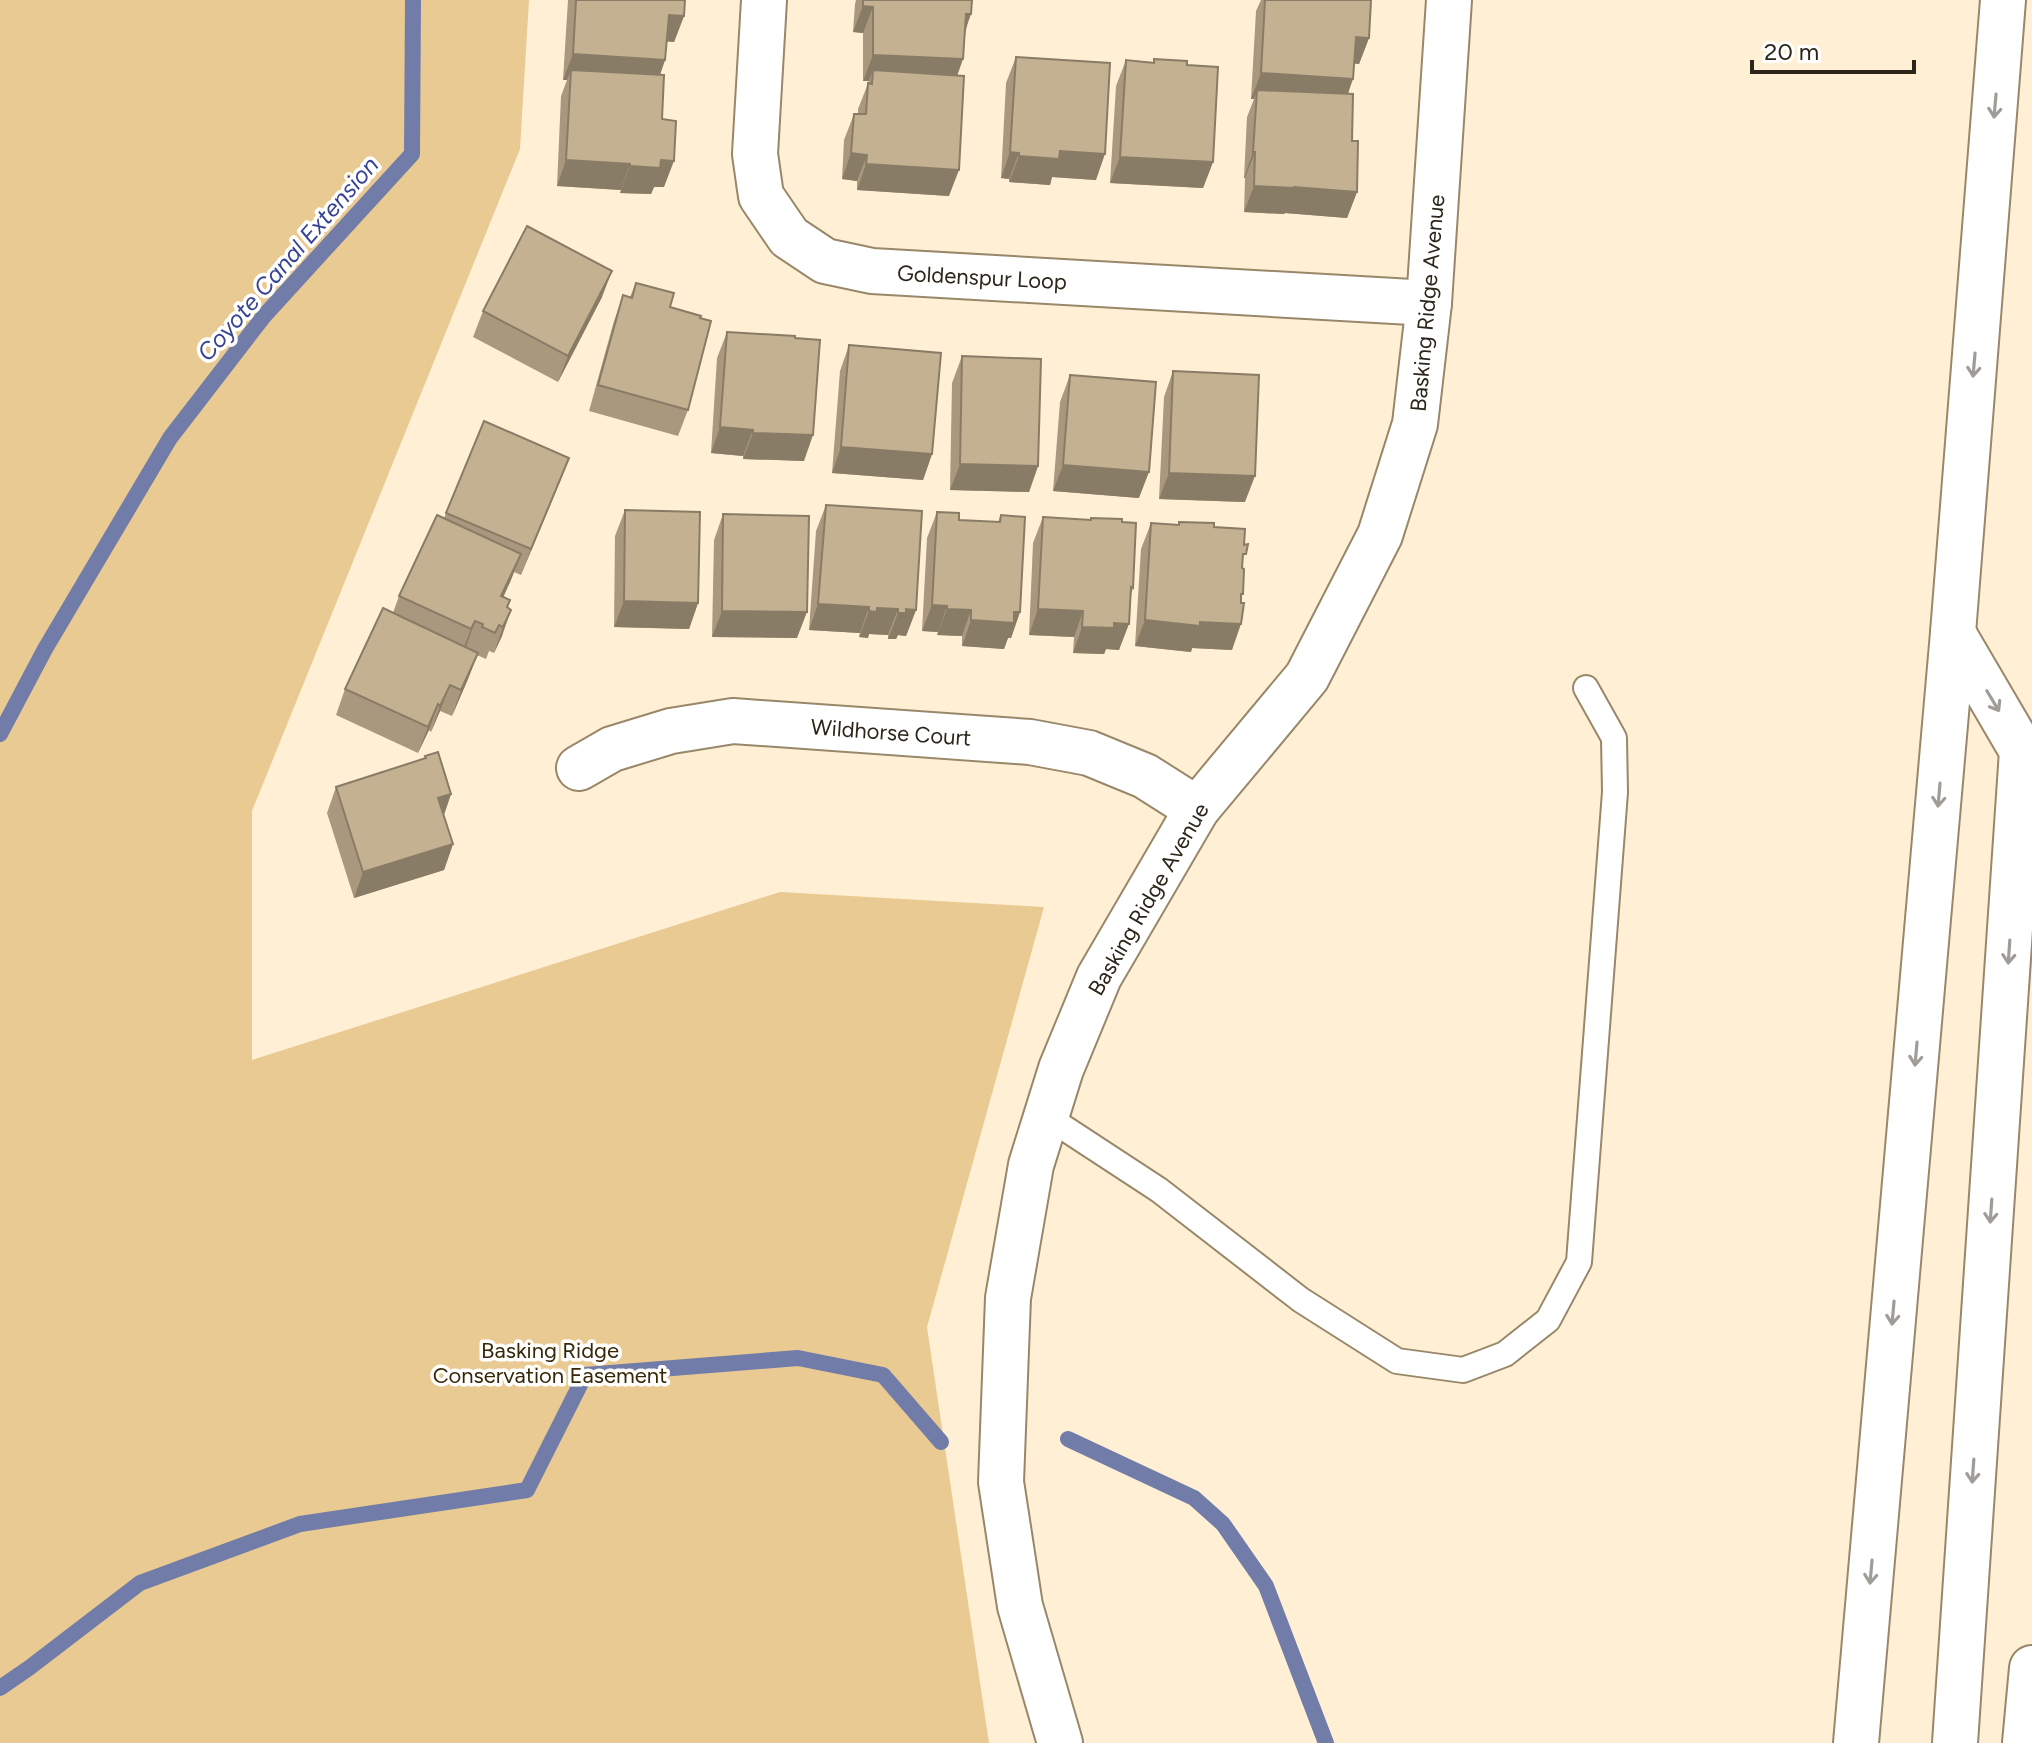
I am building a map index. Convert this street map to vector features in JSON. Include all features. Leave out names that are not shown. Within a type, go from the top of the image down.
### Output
[{"type":"main road","name":"Goldenspur Loop","points":[[764,0],[755,154],[761,196],[789,237],[825,261],[872,271],[1429,303]]},
{"type":"main road","name":"Basking Ridge Avenue","points":[[1060,1743],[1020,1606],[1001,1482],[1008,1298],[1031,1165],[1061,1069],[1099,977],[1197,809],[1307,677],[1380,535],[1415,424],[1429,303],[1449,0]]},
{"type":"main road","points":[[1856,1743],[1953,633],[2003,0]]},
{"type":"main road","points":[[1953,633],[2022,751],[1955,1743]]},
{"type":"main road","name":"Wildhorse Court","points":[[579,768],[612,749],[671,731],[733,721],[1030,742],[1089,753],[1145,776],[1197,809]]},
{"type":"main road","points":[[2025,1743],[2032,1668]]},
{"type":"lane","points":[[1046,1116],[1159,1190],[1301,1300],[1397,1361],[1463,1370],[1505,1354],[1548,1320],[1579,1262],[1615,792],[1614,738],[1586,688]]},
{"type":"green space","name":"Basking Ridge Conservation Easement","points":[[0,0],[529,0],[520,149],[252,811],[252,1060],[780,892],[1044,907],[927,1327],[989,1743],[0,1743]]},
{"type":"building","points":[[576,0],[685,0],[684,16],[669,15],[665,60],[573,54]]},
{"type":"building","points":[[863,0],[972,0],[971,14],[966,14],[963,59],[873,55],[873,7],[863,6]]},
{"type":"building","points":[[1265,0],[1371,0],[1369,38],[1356,37],[1353,79],[1261,73]]},
{"type":"building","points":[[1016,57],[1110,63],[1105,154],[1060,151],[1059,159],[1019,156],[1019,153],[1010,152]]},
{"type":"building","points":[[1154,59],[1218,67],[1213,162],[1120,157],[1126,60],[1154,63]]},
{"type":"building","points":[[571,70],[664,75],[662,119],[676,121],[674,161],[661,160],[660,168],[566,160]]},
{"type":"building","points":[[873,70],[964,76],[959,170],[866,164],[867,155],[851,153],[854,114],[866,114],[868,83],[872,84]]},
{"type":"building","points":[[1257,90],[1353,94],[1352,141],[1358,141],[1357,192],[1254,186]]},
{"type":"building","points":[[527,226],[612,271],[568,356],[483,311]]},
{"type":"building","points":[[636,283],[674,293],[670,307],[711,321],[688,410],[598,385],[623,295],[632,298]]},
{"type":"building","points":[[727,332],[820,340],[813,435],[753,433],[753,430],[720,427]]},
{"type":"building","points":[[849,345],[941,353],[932,454],[841,447]]},
{"type":"building","points":[[962,356],[1041,359],[1038,466],[960,464]]},
{"type":"building","points":[[1173,371],[1259,375],[1255,476],[1169,473]]},
{"type":"building","points":[[1070,375],[1156,382],[1149,472],[1063,465]]},
{"type":"building","points":[[484,421],[569,458],[531,549],[446,513]]},
{"type":"building","points":[[826,505],[922,511],[916,610],[906,609],[906,613],[898,613],[898,609],[877,608],[877,612],[869,611],[869,607],[818,604]]},
{"type":"building","points":[[625,510],[700,512],[698,603],[624,601]]},
{"type":"building","points":[[937,512],[959,513],[959,520],[1000,522],[1001,515],[1025,517],[1020,612],[1014,612],[1014,623],[971,620],[971,610],[932,605]]},
{"type":"building","points":[[723,514],[809,516],[807,612],[722,611]]},
{"type":"building","points":[[437,515],[521,554],[501,596],[510,600],[507,607],[511,610],[503,627],[499,625],[495,633],[475,621],[471,629],[399,596]]},
{"type":"building","points":[[1043,517],[1122,519],[1122,522],[1136,523],[1129,624],[1114,623],[1114,628],[1082,627],[1083,611],[1038,609]]},
{"type":"building","points":[[1179,522],[1214,523],[1214,527],[1245,529],[1244,545],[1248,544],[1246,554],[1243,554],[1241,624],[1200,622],[1200,626],[1145,620],[1151,523],[1179,525]]},
{"type":"building","points":[[383,608],[478,653],[461,690],[450,685],[428,727],[345,689]]},
{"type":"building","points":[[438,752],[451,794],[438,798],[453,844],[363,872],[336,787]]},
{"type":"waterway","name":"Coyote Canal Extension","points":[[0,734],[45,649],[170,438],[264,316],[412,154],[413,0]]},
{"type":"waterway","points":[[0,1688],[140,1583],[300,1524],[527,1490],[585,1375],[798,1358],[883,1375],[941,1442]]},
{"type":"waterway","points":[[1068,1439],[1194,1498],[1223,1524],[1266,1586],[1326,1743]]}]
